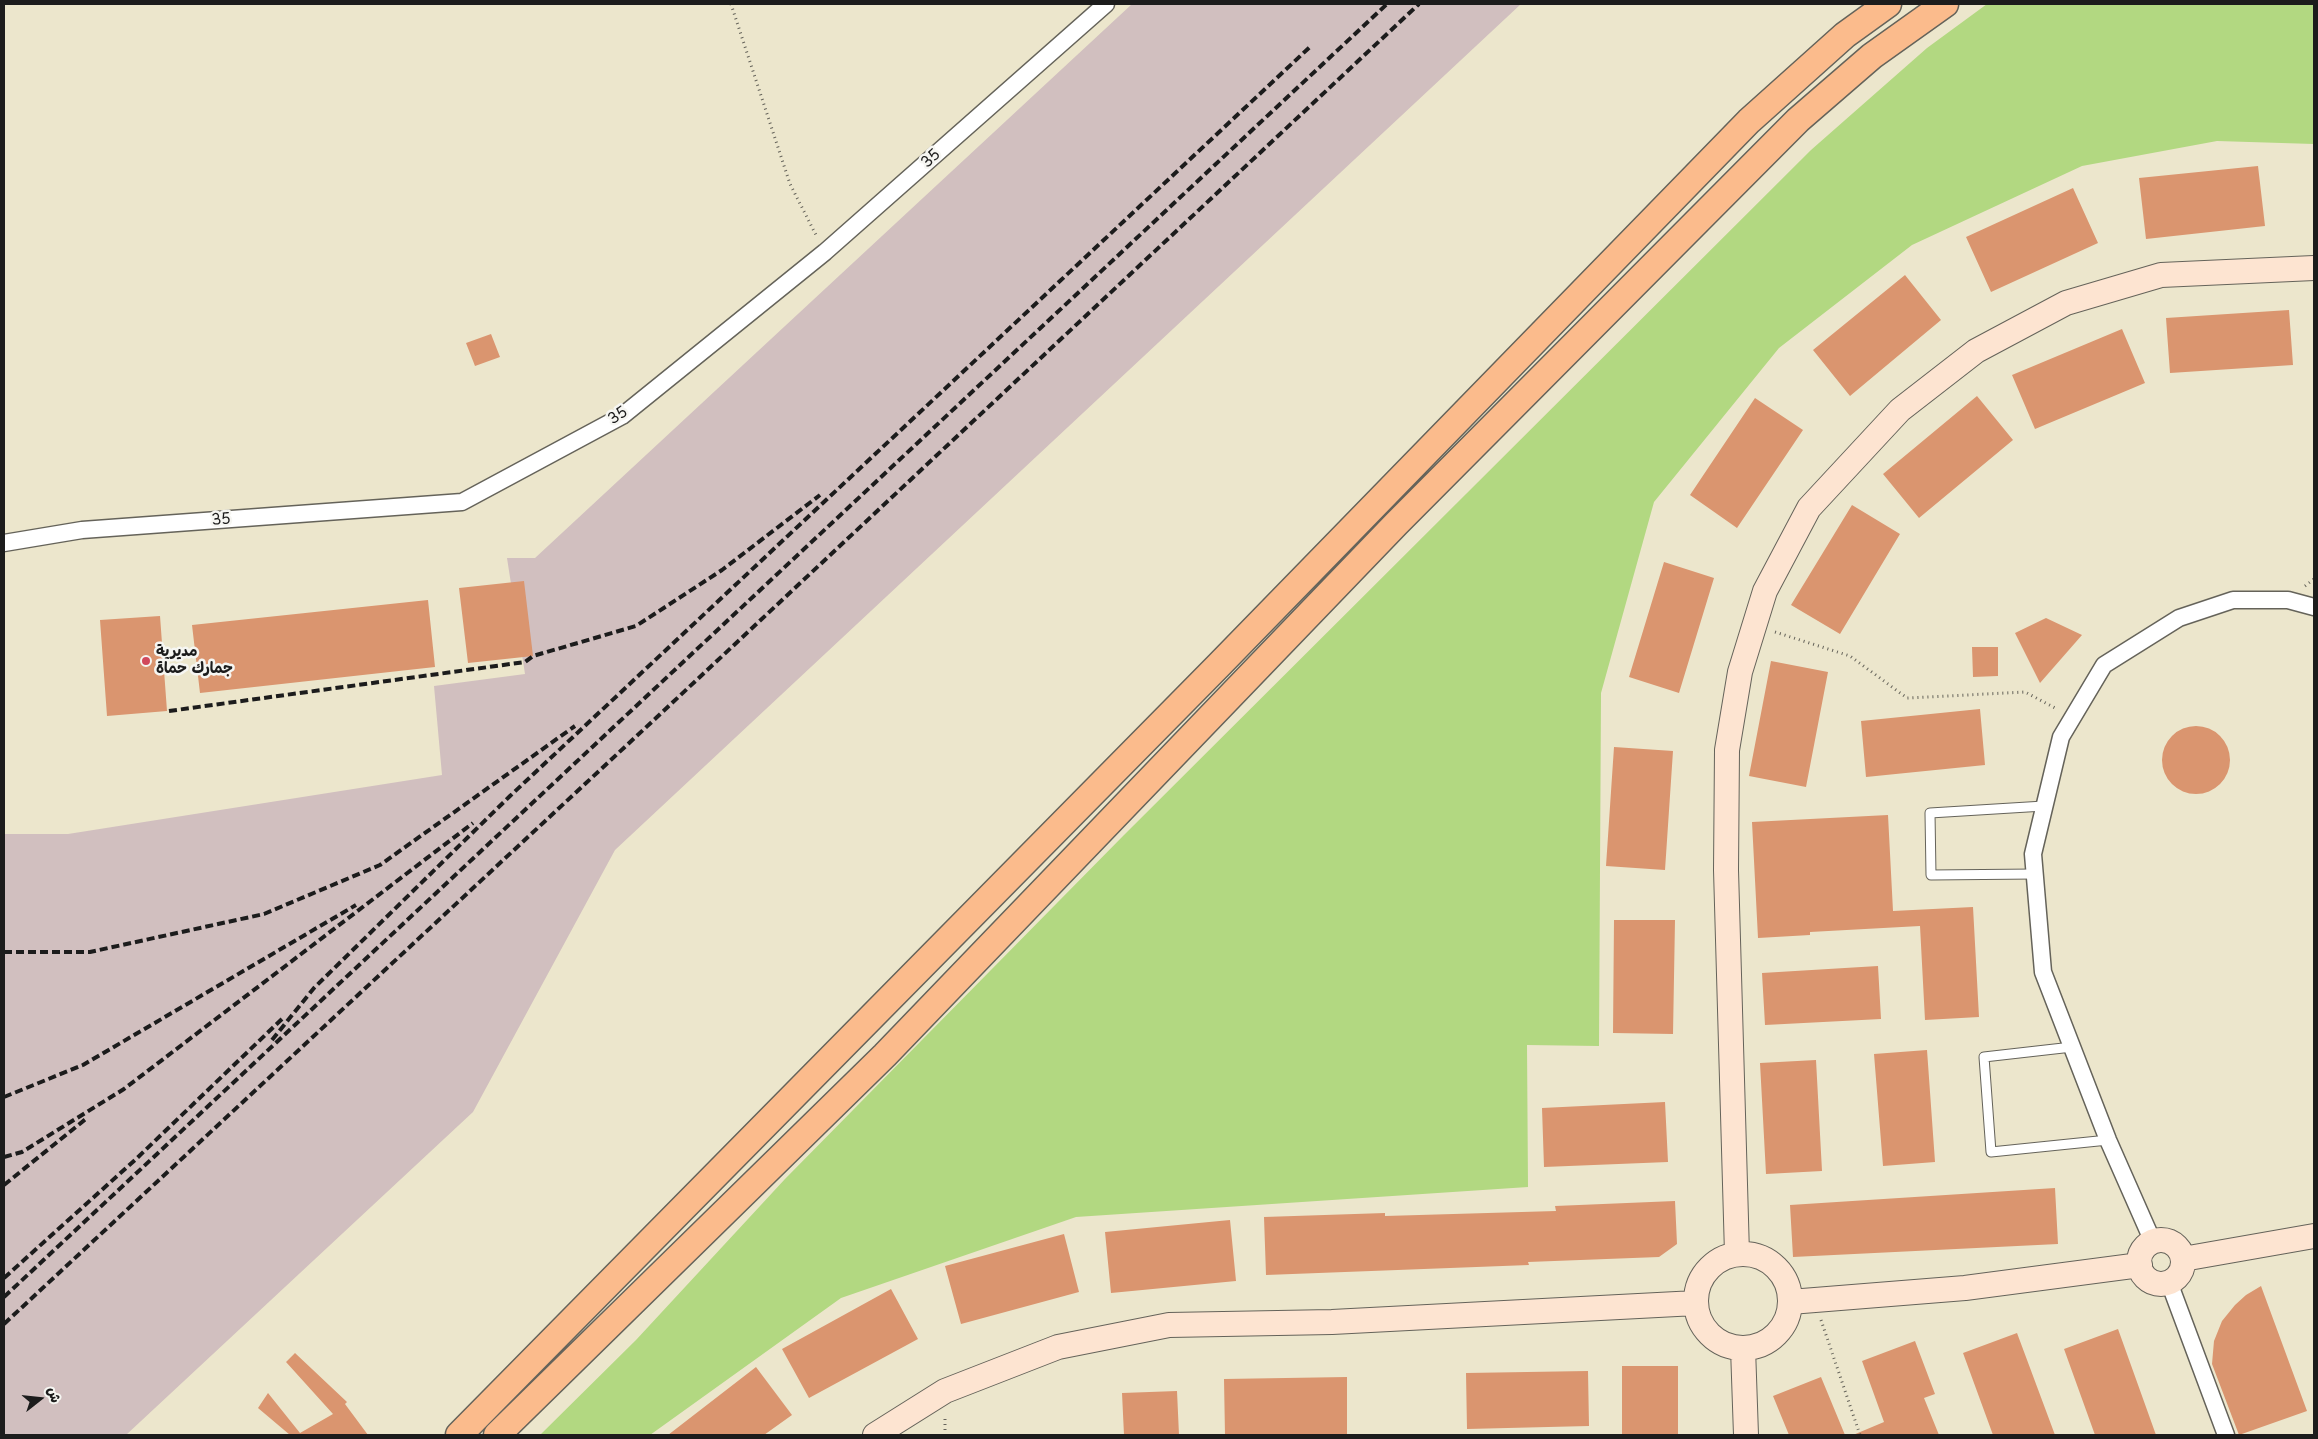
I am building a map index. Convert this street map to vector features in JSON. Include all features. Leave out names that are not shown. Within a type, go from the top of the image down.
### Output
[{"type":"main road","points":[[459,1435],[1246,637],[1749,121],[1845,35],[1888,4]]},
{"type":"main road","points":[[498,1435],[884,1055],[1396,524],[1798,120],[1872,56],[1945,4]]},
{"type":"street","name":"35","points":[[4,543],[82,530],[462,502],[622,416],[825,252],[1106,4]]},
{"type":"street","points":[[1737,1254],[1726,870],[1727,750],[1740,672],[1765,591],[1810,508],[1900,410],[1976,350],[2066,303],[2161,275],[2314,268]]},
{"type":"street","points":[[2153,1242],[2108,1140],[2043,972],[2033,854],[2061,737],[2104,665],[2179,618],[2233,600],[2288,600],[2314,607]]},
{"type":"street","points":[[2183,1259],[2314,1236]]},
{"type":"street","points":[[2160,1240],[2172,1243],[2181,1253],[2183,1259],[2179,1276],[2163,1284],[2150,1281],[2140,1265],[2141,1254],[2153,1242],[2160,1240]]},
{"type":"street","points":[[1737,1254],[1753,1255],[1768,1261],[1780,1272],[1788,1286],[1790,1302],[1788,1316],[1781,1329],[1770,1339],[1757,1345],[1743,1348],[1729,1346],[1716,1339],[1706,1329],[1699,1317],[1696,1303],[1698,1289],[1703,1276],[1712,1265],[1723,1258],[1737,1254]]},
{"type":"street","points":[[1790,1302],[1965,1288],[2140,1265]]},
{"type":"street","points":[[2169,1282],[2226,1435]]},
{"type":"street","points":[[875,1435],[945,1391],[1058,1347],[1169,1325],[1332,1322],[1696,1303]]},
{"type":"street","points":[[1743,1348],[1746,1435]]},
{"type":"lane","points":[[2034,874],[1931,875],[1930,813],[2044,806]]},
{"type":"lane","points":[[2072,1047],[1984,1057],[1991,1152],[2108,1140]]},
{"type":"path","points":[[731,4],[790,184],[825,252]]},
{"type":"path","points":[[1755,625],[1850,656],[1907,698],[2025,692],[2073,717]]},
{"type":"path","points":[[1814,1300],[1860,1435]]},
{"type":"shaded area","points":[[1132,4],[1521,4],[615,850],[473,1112],[126,1435],[4,1435],[4,834],[68,834],[442,775],[434,686],[525,674],[507,558],[535,558]]},
{"type":"green space","points":[[1987,4],[2314,4],[2314,144],[2217,141],[2082,166],[1912,245],[1779,348],[1654,502],[1601,693],[1599,1046],[1527,1045],[1528,1187],[1076,1217],[841,1298],[650,1435],[540,1435],[636,1340],[785,1179],[1124,835],[1811,150],[1927,48]]},
{"type":"building","points":[[2258,166],[2265,226],[2146,239],[2139,178]]},
{"type":"building","points":[[2073,188],[2098,243],[1991,292],[1966,237]]},
{"type":"building","points":[[1905,275],[1941,320],[1850,396],[1813,350]]},
{"type":"building","points":[[2289,310],[2293,365],[2170,373],[2166,318]]},
{"type":"building","points":[[2122,329],[2145,383],[2035,429],[2012,375]]},
{"type":"building","points":[[491,334],[500,357],[475,366],[466,343]]},
{"type":"building","points":[[1977,396],[2013,440],[1919,518],[1883,474]]},
{"type":"building","points":[[1755,398],[1803,430],[1737,528],[1690,495]]},
{"type":"building","points":[[1852,505],[1900,534],[1840,634],[1791,605]]},
{"type":"building","points":[[1664,562],[1714,578],[1679,693],[1629,677]]},
{"type":"building","points":[[524,581],[533,656],[468,663],[459,588]]},
{"type":"building","points":[[428,600],[435,667],[200,693],[192,625]]},
{"type":"building","points":[[160,616],[167,711],[107,716],[100,620]]},
{"type":"building","points":[[2046,618],[2082,635],[2040,683],[2015,633]]},
{"type":"building","points":[[1972,647],[1998,647],[1998,676],[1973,677]]},
{"type":"building","points":[[1771,661],[1828,672],[1806,787],[1749,776]]},
{"type":"building","points":[[1980,709],[1985,765],[1866,777],[1861,721]]},
{"type":"building","points":[[2196,726],[2209,729],[2220,736],[2227,747],[2230,760],[2227,773],[2220,784],[2209,791],[2196,794],[2183,791],[2172,784],[2165,773],[2162,760],[2165,747],[2172,736],[2183,729]]},
{"type":"building","points":[[1614,747],[1673,751],[1665,870],[1606,866]]},
{"type":"building","points":[[1888,815],[1893,911],[1973,907],[1979,1017],[1925,1020],[1920,926],[1810,932],[1810,935],[1758,938],[1752,822]]},
{"type":"building","points":[[1614,920],[1675,920],[1673,1034],[1613,1033]]},
{"type":"building","points":[[1878,966],[1881,1019],[1765,1025],[1762,973]]},
{"type":"building","points":[[1927,1050],[1935,1162],[1883,1166],[1874,1054]]},
{"type":"building","points":[[1816,1060],[1822,1171],[1766,1174],[1760,1063]]},
{"type":"building","points":[[1665,1102],[1668,1162],[1544,1167],[1542,1108]]},
{"type":"building","points":[[2055,1188],[2058,1244],[1793,1257],[1790,1205]]},
{"type":"building","points":[[1675,1201],[1677,1244],[1659,1257],[1528,1262],[1529,1265],[1266,1275],[1264,1217],[1385,1213],[1385,1216],[1556,1211],[1555,1206]]},
{"type":"building","points":[[1230,1220],[1236,1281],[1111,1293],[1105,1232]]},
{"type":"building","points":[[1064,1234],[1079,1292],[961,1324],[945,1266]]},
{"type":"building","points":[[2261,1286],[2307,1411],[2239,1435],[2212,1364],[2214,1341],[2222,1321],[2235,1305],[2246,1295]]},
{"type":"building","points":[[891,1289],[918,1339],[809,1398],[782,1349]]},
{"type":"building","points":[[2118,1329],[2156,1435],[2095,1435],[2064,1349]]},
{"type":"building","points":[[2017,1333],[2055,1435],[1993,1435],[1963,1353]]},
{"type":"building","points":[[1915,1341],[1935,1394],[1924,1398],[1939,1435],[1853,1435],[1884,1422],[1862,1361]]},
{"type":"building","points":[[295,1353],[347,1402],[345,1404],[368,1435],[290,1435],[258,1408],[268,1393],[300,1433],[333,1414],[286,1362]]},
{"type":"building","points":[[1622,1366],[1678,1366],[1678,1435],[1622,1435]]},
{"type":"building","points":[[756,1367],[792,1415],[764,1435],[668,1435]]},
{"type":"building","points":[[1588,1371],[1589,1426],[1467,1429],[1466,1373]]},
{"type":"building","points":[[1347,1377],[1347,1434],[1225,1435],[1224,1379]]},
{"type":"building","points":[[1821,1377],[1845,1435],[1789,1435],[1773,1396]]},
{"type":"building","points":[[1177,1391],[1179,1435],[1124,1435],[1122,1393]]},
{"type":"railway","points":[[4,1297],[1387,4]]},
{"type":"railway","points":[[4,1324],[656,718],[1419,4]]},
{"type":"railway","points":[[272,1040],[314,988],[510,796],[1312,45]]},
{"type":"railway","points":[[169,711],[525,662],[533,656],[636,626],[722,570],[820,495]]},
{"type":"railway","points":[[4,952],[90,952],[264,914],[380,865],[575,726]]},
{"type":"railway","points":[[4,1157],[22,1152],[124,1089],[473,823]]},
{"type":"railway","points":[[4,1097],[83,1065],[356,905]]},
{"type":"railway","points":[[4,1278],[135,1160],[284,1017]]},
{"type":"railway","points":[[4,1185],[87,1118]]},
{"type":"place","name":"مديرية جمارك حماة","points":[[146,661]]}]
